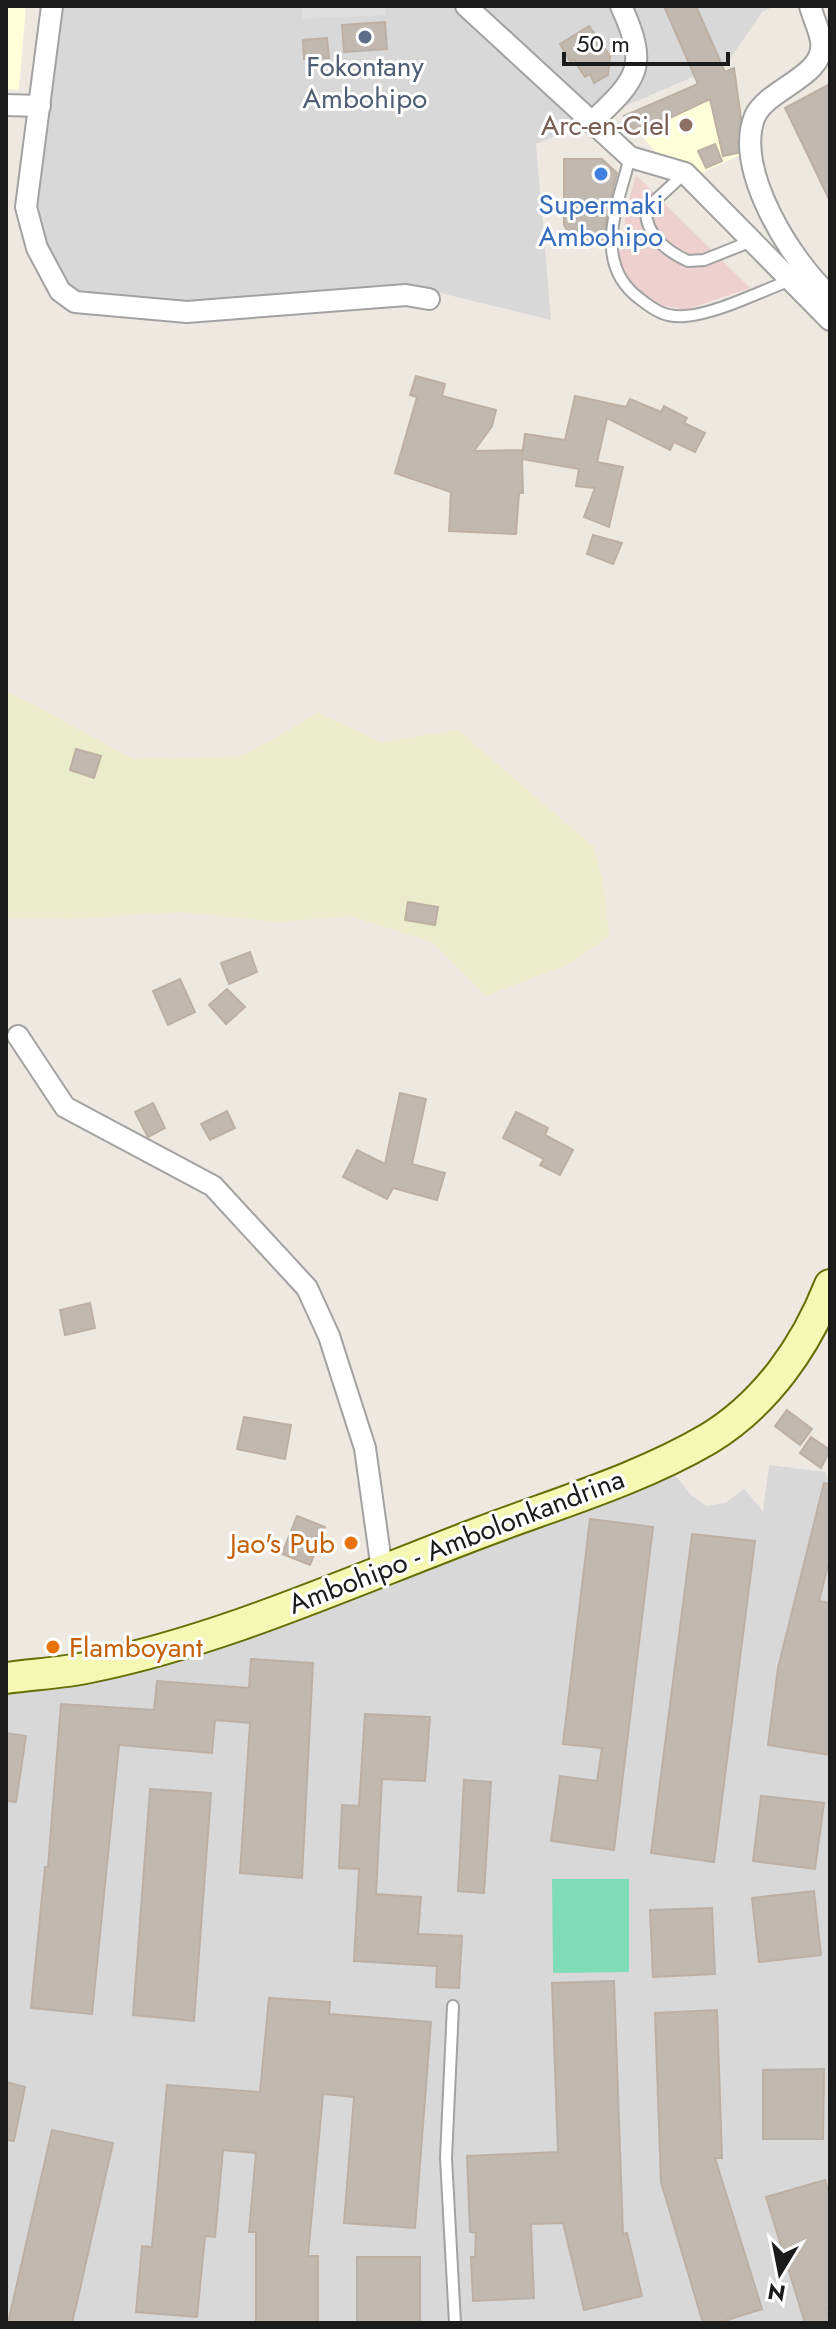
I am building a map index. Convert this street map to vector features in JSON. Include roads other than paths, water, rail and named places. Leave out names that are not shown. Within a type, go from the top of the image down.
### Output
[{"type":"street","points":[[52,6],[26,207],[37,248],[60,291],[75,302],[187,312],[406,295],[429,299]]},
{"type":"street","points":[[466,6],[630,157],[685,173],[830,320]]},
{"type":"street","points":[[593,121],[629,86],[637,61],[634,34],[621,6]]},
{"type":"street","points":[[810,6],[822,44],[814,66],[768,99],[756,115],[751,134],[753,158],[769,216],[789,250],[830,296]]},
{"type":"street","points":[[6,105],[40,106]]},
{"type":"street","points":[[18,1036],[65,1107],[213,1186],[307,1288],[329,1336],[365,1448],[382,1570]]},
{"type":"street","name":"Ambohipo - Ambolonkandrina","points":[[6,1678],[89,1667],[171,1646],[637,1473],[709,1438],[745,1411],[794,1358],[813,1328],[830,1285]]},
{"type":"lane","points":[[630,157],[610,244],[612,265],[629,291],[659,313],[686,316],[792,280]]},
{"type":"lane","points":[[685,173],[646,209],[645,223],[653,234],[675,255],[688,261],[704,260],[754,241]]},
{"type":"lane","points":[[453,2006],[446,2158],[455,2323]]},
{"type":"place","name":"Fokontany Ambohipo","points":[[365,37]]},
{"type":"place","name":"Arc-en-Ciel","points":[[686,125]]},
{"type":"place","name":"Supermaki Ambohipo","points":[[601,174]]},
{"type":"place","name":"Jao's Pub","points":[[351,1543]]},
{"type":"place","name":"Flamboyant","points":[[53,1647]]}]
